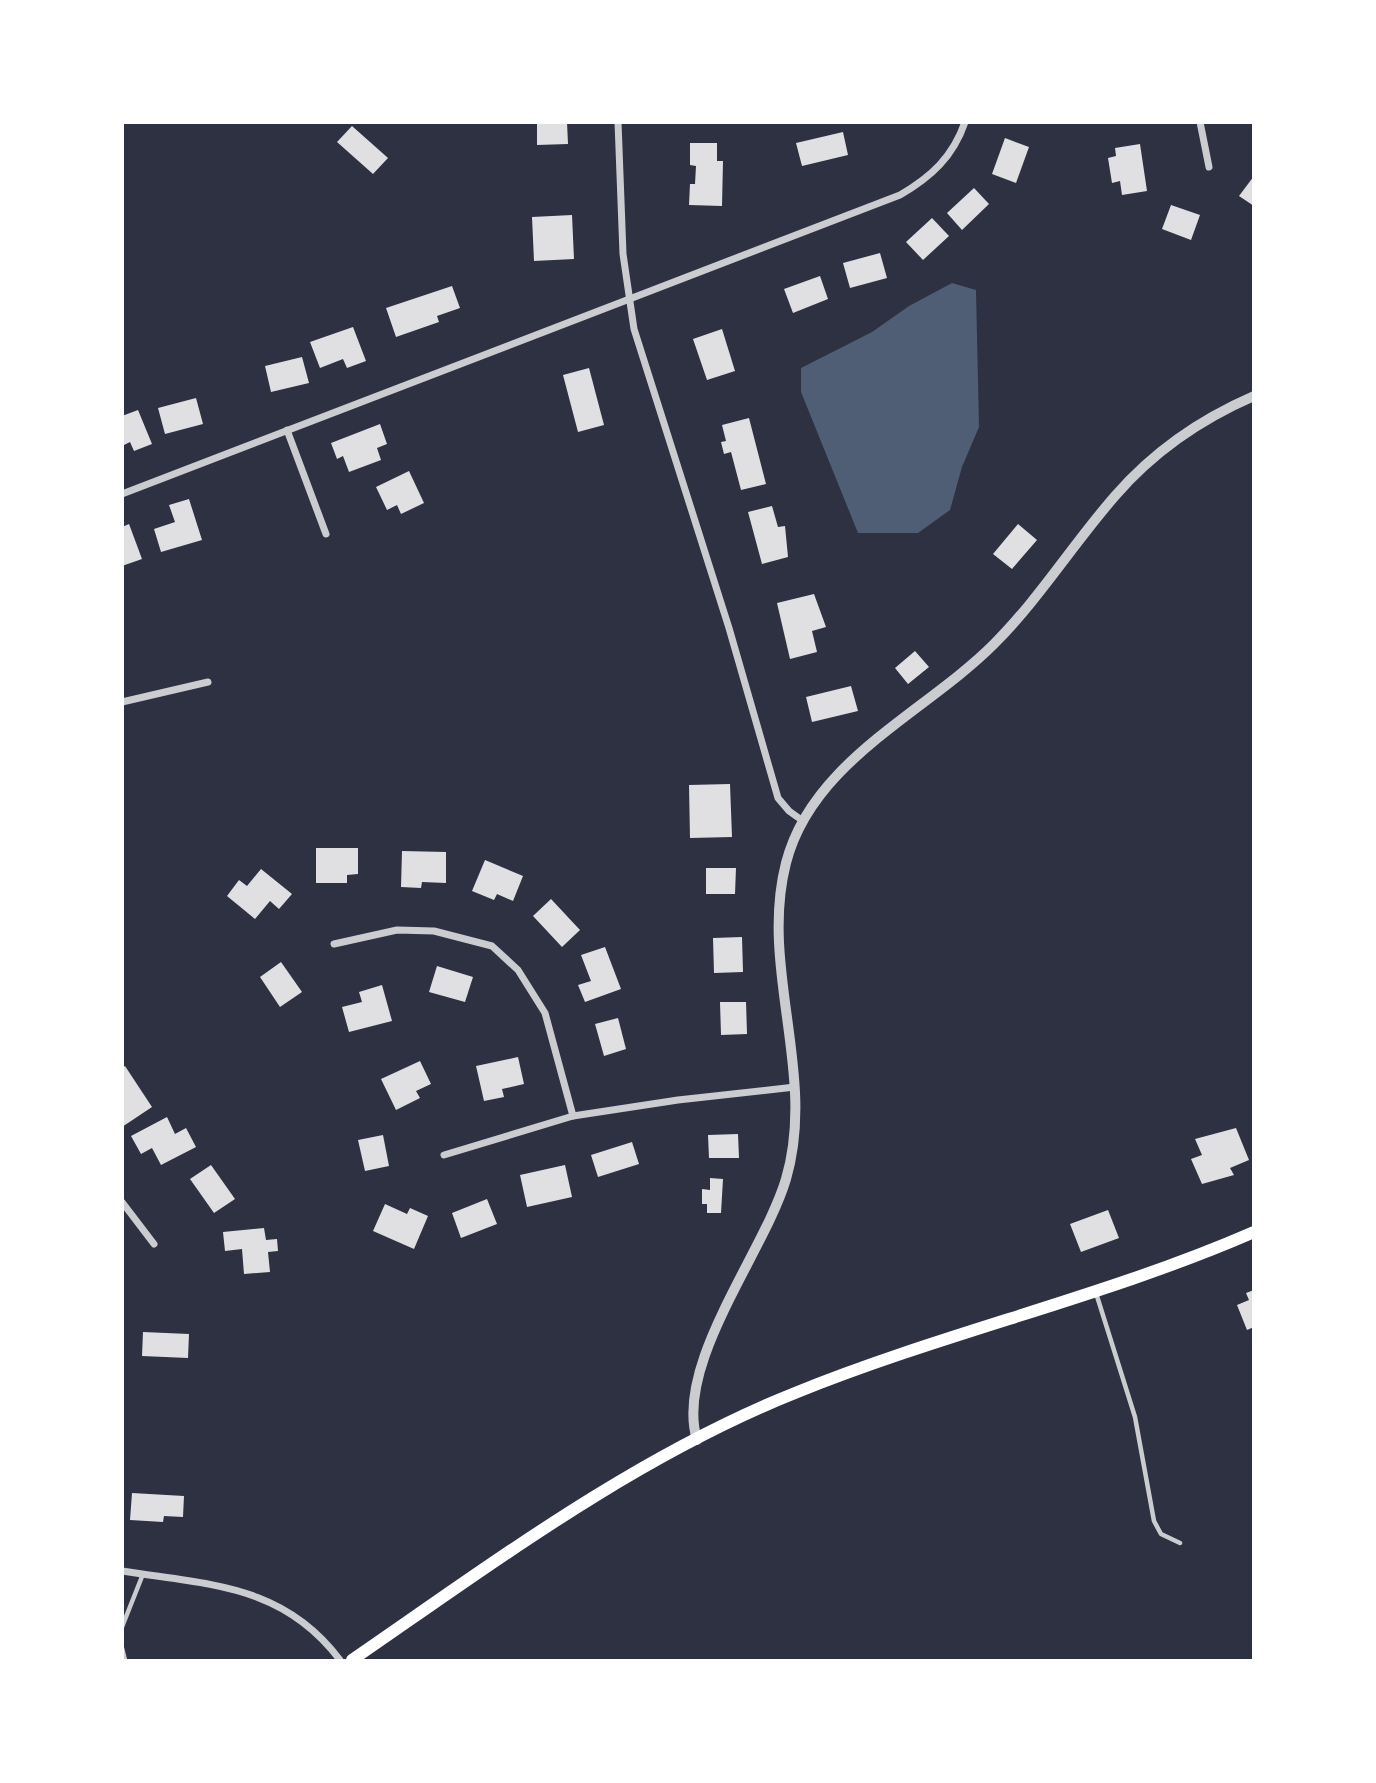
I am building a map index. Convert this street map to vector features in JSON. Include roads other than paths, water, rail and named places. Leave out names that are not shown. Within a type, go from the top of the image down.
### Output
[{"type":"main road","points":[[352,1661],[576,1508],[697,1440],[820,1383],[972,1329],[1161,1271],[1254,1232]]},
{"type":"street","points":[[618,122],[628,299],[634,330],[729,628],[778,798],[789,811],[803,821]]},
{"type":"street","points":[[122,494],[900,195],[935,171],[954,147],[965,122]]},
{"type":"street","points":[[1200,122],[1209,167]]},
{"type":"street","points":[[697,1440],[691,1414],[692,1400],[714,1336],[772,1215],[791,1161],[796,1132],[795,1087],[782,982],[778,921],[787,860],[803,821],[831,782],[853,761],[996,642],[1135,474],[1202,421],[1254,396]]},
{"type":"street","points":[[286,430],[326,534]]},
{"type":"street","points":[[122,702],[208,682]]},
{"type":"street","points":[[334,944],[397,930],[434,931],[492,946],[518,970],[545,1013],[573,1116]]},
{"type":"street","points":[[444,1155],[573,1116],[678,1100],[795,1087]]},
{"type":"street","points":[[122,1202],[154,1244]]},
{"type":"street","points":[[122,1571],[236,1589],[274,1602],[314,1631],[340,1661]]},
{"type":"lane","points":[[1096,1293],[1135,1417],[1154,1521],[1161,1534],[1180,1543]]},
{"type":"lane","points":[[122,1627],[143,1574]]},
{"type":"lane","points":[[122,1648],[125,1661]]},
{"type":"water","points":[[952,283],[976,290],[979,427],[962,467],[950,510],[918,533],[858,533],[801,392],[801,368],[872,332],[909,306]]}]
